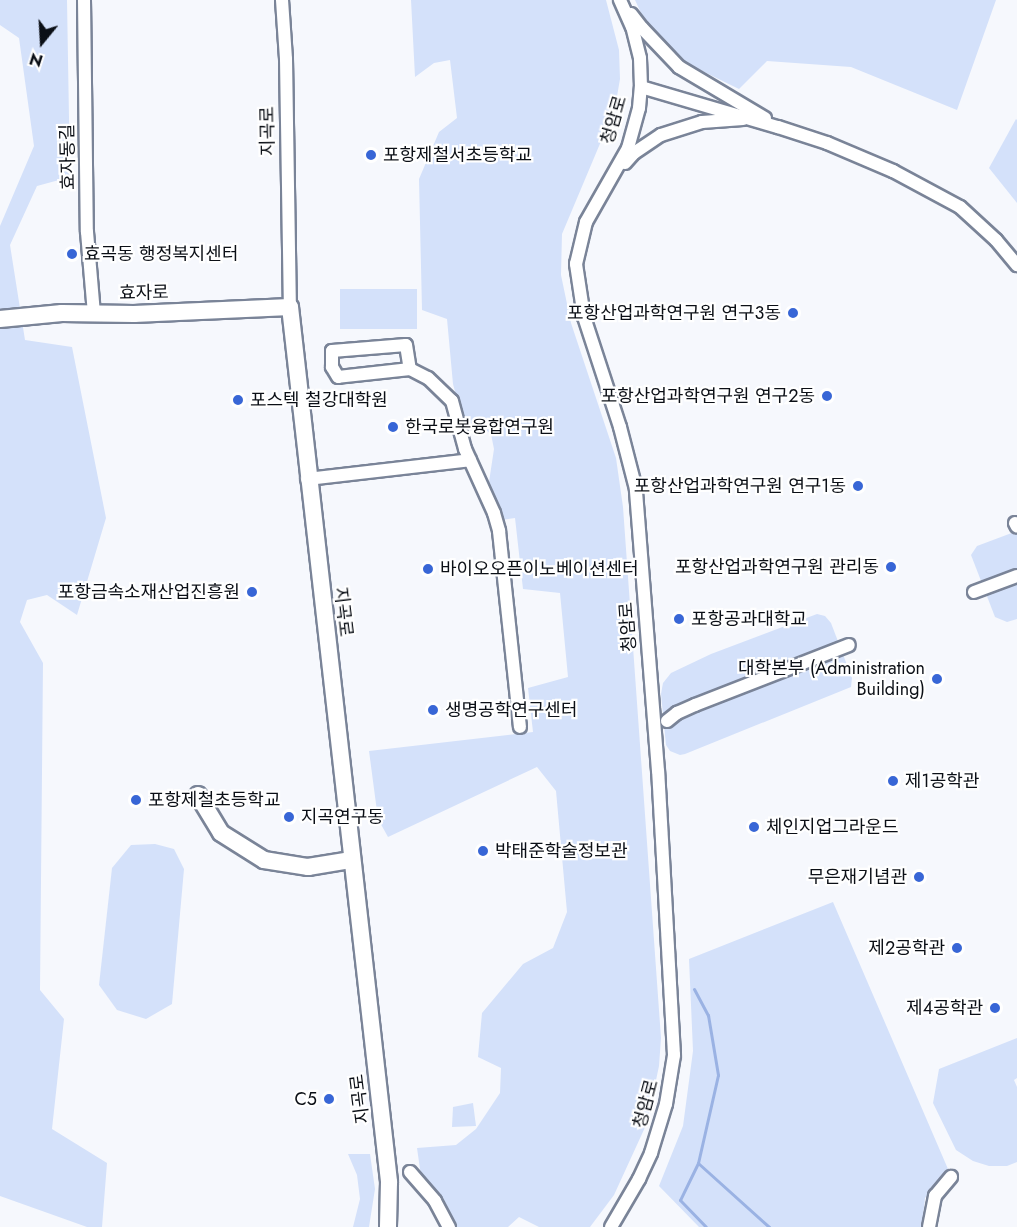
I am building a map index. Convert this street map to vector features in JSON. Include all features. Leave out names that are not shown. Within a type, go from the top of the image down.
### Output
[{"type":"street","name":"효자동길","points":[[84,0],[87,232],[94,313]]},
{"type":"street","name":"지곡로","points":[[282,0],[286,59],[290,307],[389,1182],[388,1227]]},
{"type":"street","name":"청암로","points":[[611,1227],[639,1179],[659,1130],[672,1077],[674,1035],[655,727],[636,489],[620,428],[584,317],[576,264],[579,243],[592,208],[628,148],[639,108],[641,87],[638,52],[620,0]]},
{"type":"street","points":[[620,0],[642,28],[679,67],[778,127]]},
{"type":"street","points":[[641,87],[778,127],[849,153],[942,196],[977,223],[1017,265]]},
{"type":"street","points":[[605,186],[634,153],[660,135],[702,122],[756,120]]},
{"type":"street","name":"효자로","points":[[0,319],[94,313],[290,307]]},
{"type":"street","points":[[410,369],[406,345],[332,351],[332,367],[338,377],[410,369],[428,378],[452,401],[470,460],[494,513],[499,531],[520,727]]},
{"type":"street","points":[[308,479],[470,460]]},
{"type":"street","points":[[974,592],[1017,576]]},
{"type":"street","points":[[667,721],[677,712],[849,645]]},
{"type":"street","points":[[198,795],[221,833],[264,860],[308,867],[351,860]]},
{"type":"street","points":[[410,1172],[435,1201],[449,1227]]},
{"type":"street","points":[[928,1227],[935,1196],[951,1177]]},
{"type":"shaded area","points":[[0,0],[67,0],[70,177],[37,186],[10,245],[25,340],[72,347],[106,518],[77,615],[47,595],[27,600],[20,622],[43,663],[40,990],[64,1019],[52,1129],[107,1163],[102,1227],[87,1227],[0,1196],[0,226],[34,146],[19,38],[0,25]]},
{"type":"shaded area","points":[[411,0],[606,0],[619,50],[620,79],[615,108],[562,234],[561,275],[571,323],[616,458],[623,507],[661,1038],[659,1066],[647,1123],[614,1195],[590,1227],[539,1227],[519,1217],[508,1227],[457,1227],[424,1197],[417,1148],[456,1145],[476,1129],[500,1093],[501,1068],[478,1057],[482,1013],[523,964],[553,948],[567,912],[556,791],[537,767],[388,837],[378,819],[369,751],[533,732],[528,688],[568,677],[560,593],[523,589],[515,518],[501,520],[489,482],[494,449],[491,434],[477,423],[464,425],[453,384],[447,319],[422,310],[419,179],[439,132],[457,118],[450,60],[434,63],[415,77]]},
{"type":"shaded area","points":[[635,0],[996,0],[957,110],[851,67],[767,61],[739,89],[688,64],[647,26]]},
{"type":"shaded area","points":[[1017,120],[1017,203],[989,168]]},
{"type":"shaded area","points":[[340,289],[417,289],[417,329],[340,329]]},
{"type":"shaded area","points":[[1017,531],[1017,619],[1007,622],[995,617],[971,555],[977,546]]},
{"type":"shaded area","points":[[817,614],[825,616],[831,623],[852,678],[851,687],[685,754],[680,755],[670,751],[666,745],[661,694],[663,683],[671,673],[711,654]]},
{"type":"shaded area","points":[[155,844],[174,849],[184,869],[172,1004],[146,1019],[117,1010],[99,985],[112,868],[131,845]]},
{"type":"shaded area","points":[[833,902],[948,1169],[925,1198],[922,1227],[699,1227],[659,1186],[683,1126],[693,1051],[689,959]]},
{"type":"shaded area","points":[[1017,1038],[1017,1078],[1014,1080],[1017,1087],[1017,1162],[1007,1166],[989,1166],[973,1161],[956,1150],[933,1103],[939,1069]]},
{"type":"shaded area","points":[[473,1103],[476,1126],[452,1127],[453,1107]]},
{"type":"shaded area","points":[[348,1154],[370,1154],[375,1189],[369,1227],[353,1227],[360,1199],[357,1175]]},
{"type":"waterway","points":[[694,989],[708,1015],[718,1075],[698,1163],[680,1200],[706,1227]]},
{"type":"waterway","points":[[698,1163],[769,1227]]},
{"type":"place","name":"포항제철서초등학교","points":[[371,155]]},
{"type":"place","name":"효곡동 행정복지센터","points":[[72,254]]},
{"type":"place","name":"포항산업과학연구원 연구3동","points":[[793,313]]},
{"type":"place","name":"포항산업과학연구원 연구2동","points":[[827,396]]},
{"type":"place","name":"포스텍 철강대학원","points":[[238,400]]},
{"type":"place","name":"한국로봇융합연구원","points":[[393,427]]},
{"type":"place","name":"포항산업과학연구원 연구1동","points":[[858,486]]},
{"type":"place","name":"포항산업과학연구원 관리동","points":[[891,567]]},
{"type":"place","name":"바이오오픈이노베이션센터","points":[[428,569]]},
{"type":"place","name":"포항금속소재산업진흥원","points":[[252,592]]},
{"type":"place","name":"포항공과대학교","points":[[679,619]]},
{"type":"place","name":"대학본부 (Administration Building)","points":[[937,679]]},
{"type":"place","name":"생명공학연구센터","points":[[433,710]]},
{"type":"place","name":"제1공학관","points":[[893,781]]},
{"type":"place","name":"포항제철초등학교","points":[[136,800]]},
{"type":"place","name":"지곡연구동","points":[[289,817]]},
{"type":"place","name":"체인지업그라운드","points":[[754,827]]},
{"type":"place","name":"박태준학술정보관","points":[[483,851]]},
{"type":"place","name":"무은재기념관","points":[[919,877]]},
{"type":"place","name":"제2공학관","points":[[957,948]]},
{"type":"place","name":"제4공학관","points":[[995,1008]]},
{"type":"place","name":"C5","points":[[329,1099]]}]
